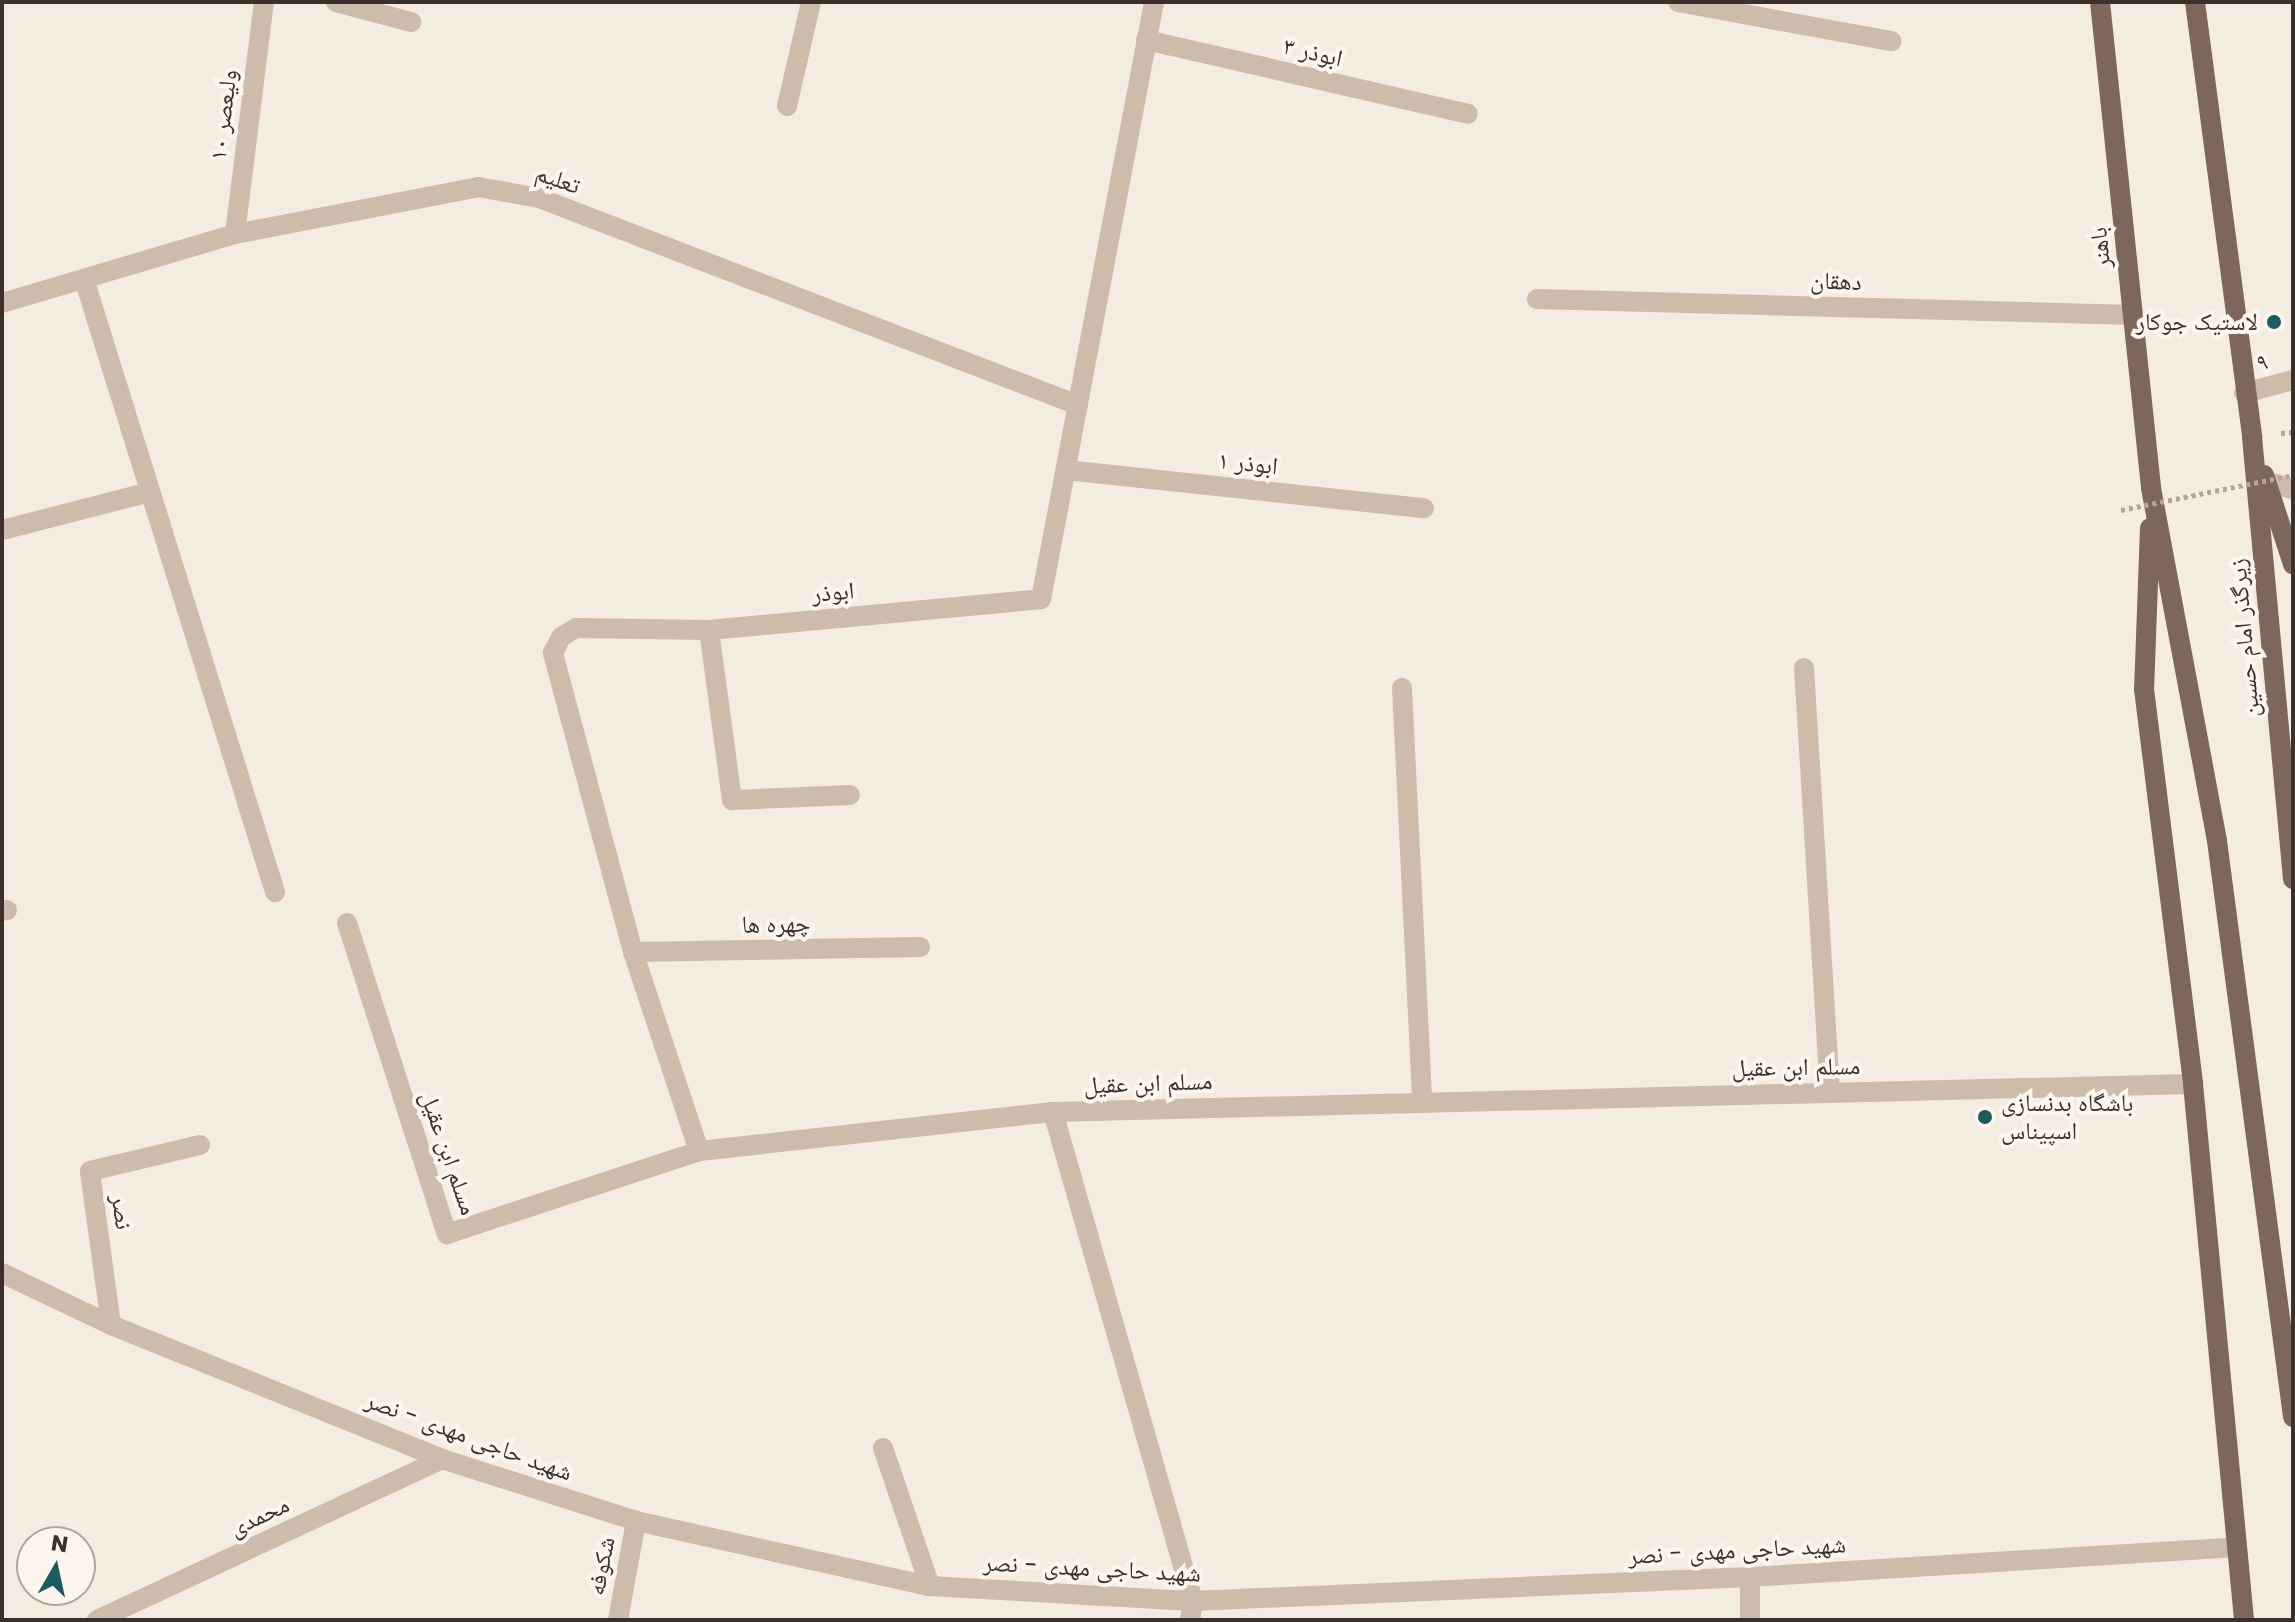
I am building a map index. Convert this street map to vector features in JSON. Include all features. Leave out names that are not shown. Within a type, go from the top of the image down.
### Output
[{"type":"main road","name":"باهنر","points":[[2100,2],[2151,488]]},
{"type":"main road","points":[[2195,2],[2244,393],[2252,437],[2293,564]]},
{"type":"main road","name":"زیرگذر امام حسین","points":[[2252,437],[2293,879]]},
{"type":"main road","points":[[2151,488],[2217,841],[2293,1417]]},
{"type":"main road","points":[[2151,488],[2144,689],[2193,1084],[2234,1547],[2244,1620]]},
{"type":"street","name":"۱۰ ولیعصر","points":[[235,234],[264,2]]},
{"type":"street","points":[[336,2],[411,22]]},
{"type":"street","points":[[787,106],[811,2]]},
{"type":"street","name":"ابوذر","points":[[699,1151],[633,952],[553,653],[561,637],[576,628],[709,630],[1041,599],[1154,2]]},
{"type":"street","points":[[1678,2],[1736,8],[1891,41]]},
{"type":"street","name":"ابوذر ۳","points":[[1146,40],[1468,114]]},
{"type":"street","name":"تعلیم","points":[[2,303],[85,282],[235,234],[478,187],[509,191],[1078,405]]},
{"type":"street","points":[[85,282],[275,892]]},
{"type":"street","name":"دهقان","points":[[1537,299],[2133,315]]},
{"type":"street","name":"۹","points":[[2244,393],[2293,380]]},
{"type":"street","name":"ابوذر ۱","points":[[1066,470],[1424,508]]},
{"type":"street","points":[[2266,481],[2293,489]]},
{"type":"street","points":[[2,530],[150,492]]},
{"type":"street","points":[[709,630],[732,800],[850,795]]},
{"type":"street","points":[[1804,668],[1830,1092]]},
{"type":"street","points":[[1402,688],[1422,1102]]},
{"type":"street","name":"مسلم ابن عقیل","points":[[347,923],[447,1234],[699,1151],[1053,1112],[2193,1084]]},
{"type":"street","name":"چهره ها","points":[[633,952],[920,947]]},
{"type":"street","points":[[1053,1112],[1192,1610]]},
{"type":"street","name":"نصر","points":[[111,1325],[90,1171],[200,1145]]},
{"type":"street","name":"شهید حاجی مهدی - نصر","points":[[2,1273],[111,1325],[442,1459],[636,1521],[930,1586],[1192,1610],[2234,1547]]},
{"type":"street","points":[[883,1448],[930,1586]]},
{"type":"street","name":"محمدی","points":[[97,1620],[442,1459]]},
{"type":"street","name":"شکوفه","points":[[618,1620],[636,1521]]},
{"type":"street","points":[[1750,1577],[1750,1620]]},
{"type":"path","points":[[2121,510],[2293,475]]},
{"type":"place","name":"لاستیک جوکار","points":[[2274,322]]},
{"type":"place","name":"باشگاه بدنسازی اسپیناس","points":[[1985,1117]]}]
